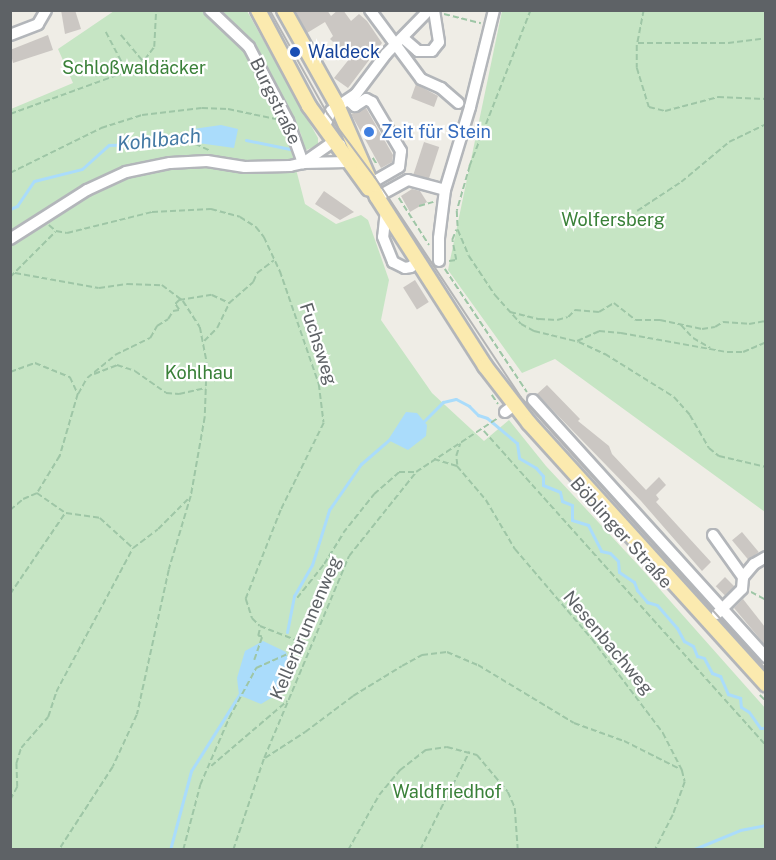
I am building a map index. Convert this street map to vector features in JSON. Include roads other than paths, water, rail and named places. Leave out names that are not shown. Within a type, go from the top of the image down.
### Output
[{"type":"main road","name":"Böblinger Straße","points":[[258,10],[324,129],[347,162],[377,196]]},
{"type":"main road","name":"Böblinger Straße","points":[[284,10],[344,106],[347,129],[377,196],[485,366],[544,440],[765,684]]},
{"type":"main road","name":"Böblinger Straße","points":[[485,366],[504,413],[765,693]]},
{"type":"street","points":[[10,35],[38,24],[45,10]]},
{"type":"street","name":"Burgstraße","points":[[210,10],[249,47],[288,121],[303,163],[347,162]]},
{"type":"street","points":[[370,10],[400,41],[421,79],[441,88],[458,103]]},
{"type":"street","points":[[439,261],[445,190],[470,107],[494,10]]},
{"type":"street","points":[[324,129],[328,114],[344,106],[400,41],[433,11]]},
{"type":"street","points":[[400,41],[418,51],[432,51],[439,42],[433,11]]},
{"type":"street","points":[[344,106],[355,106],[366,99],[372,102],[401,151],[399,167],[368,177]]},
{"type":"street","points":[[10,239],[87,190],[126,172],[170,163],[207,161],[245,166],[290,166],[303,163],[333,142]]},
{"type":"street","name":"Böblinger Straße","points":[[333,142],[348,151],[368,177]]},
{"type":"street","points":[[377,196],[408,180],[445,190]]},
{"type":"street","points":[[386,210],[384,237],[393,262],[405,268],[411,267],[418,260]]},
{"type":"street","name":"Böblinger Straße","points":[[533,400],[565,441],[765,657]]},
{"type":"street","points":[[544,440],[565,441],[564,461]]},
{"type":"street","points":[[713,535],[743,577]]},
{"type":"street","points":[[718,631],[720,611],[742,589],[743,577],[754,564],[765,557]]},
{"type":"street","points":[[699,610],[720,611]]},
{"type":"water","points":[[221,125],[238,129],[234,148],[198,143],[191,135],[193,129]]},
{"type":"water","points":[[406,412],[417,413],[427,425],[426,436],[408,450],[388,440]]},
{"type":"water","points":[[263,641],[286,652],[292,671],[281,692],[261,704],[239,695],[237,678],[245,651]]},
{"type":"waterway","name":"Kohlbach","points":[[10,209],[17,206],[34,181],[82,169],[109,145],[166,143],[193,135]]},
{"type":"waterway","name":"Kohlbach","points":[[246,140],[290,149]]},
{"type":"waterway","points":[[424,421],[443,402],[456,399],[469,406],[478,415],[487,418],[517,443],[519,458],[536,468],[543,476],[543,485],[560,492],[562,501],[572,505],[572,520],[588,525],[601,551],[610,553],[618,561],[619,572],[634,582],[637,590],[647,602],[657,605],[677,628],[684,641],[693,646],[697,656],[704,658],[712,673],[720,676],[728,694],[740,698],[741,707],[749,712],[760,728],[766,728]]},
{"type":"waterway","points":[[287,632],[294,596],[312,565],[329,510],[361,464],[391,438]]},
{"type":"waterway","points":[[170,850],[191,771],[239,695]]},
{"type":"waterway","points":[[692,850],[740,830],[766,825]]},
{"type":"tram line","points":[[270,10],[328,114],[375,177],[521,397],[766,669]]},
{"type":"place","name":"Waldeck","points":[[295,52]]},
{"type":"place","name":"Zeit für Stein","points":[[369,132]]},
{"type":"park label","name":"Schloßwaldäcker","points":[[134,68]]},
{"type":"park label","name":"Wolfersberg","points":[[613,220]]},
{"type":"park label","name":"Kohlhau","points":[[199,373]]},
{"type":"park label","name":"Waldfriedhof","points":[[447,792]]}]
